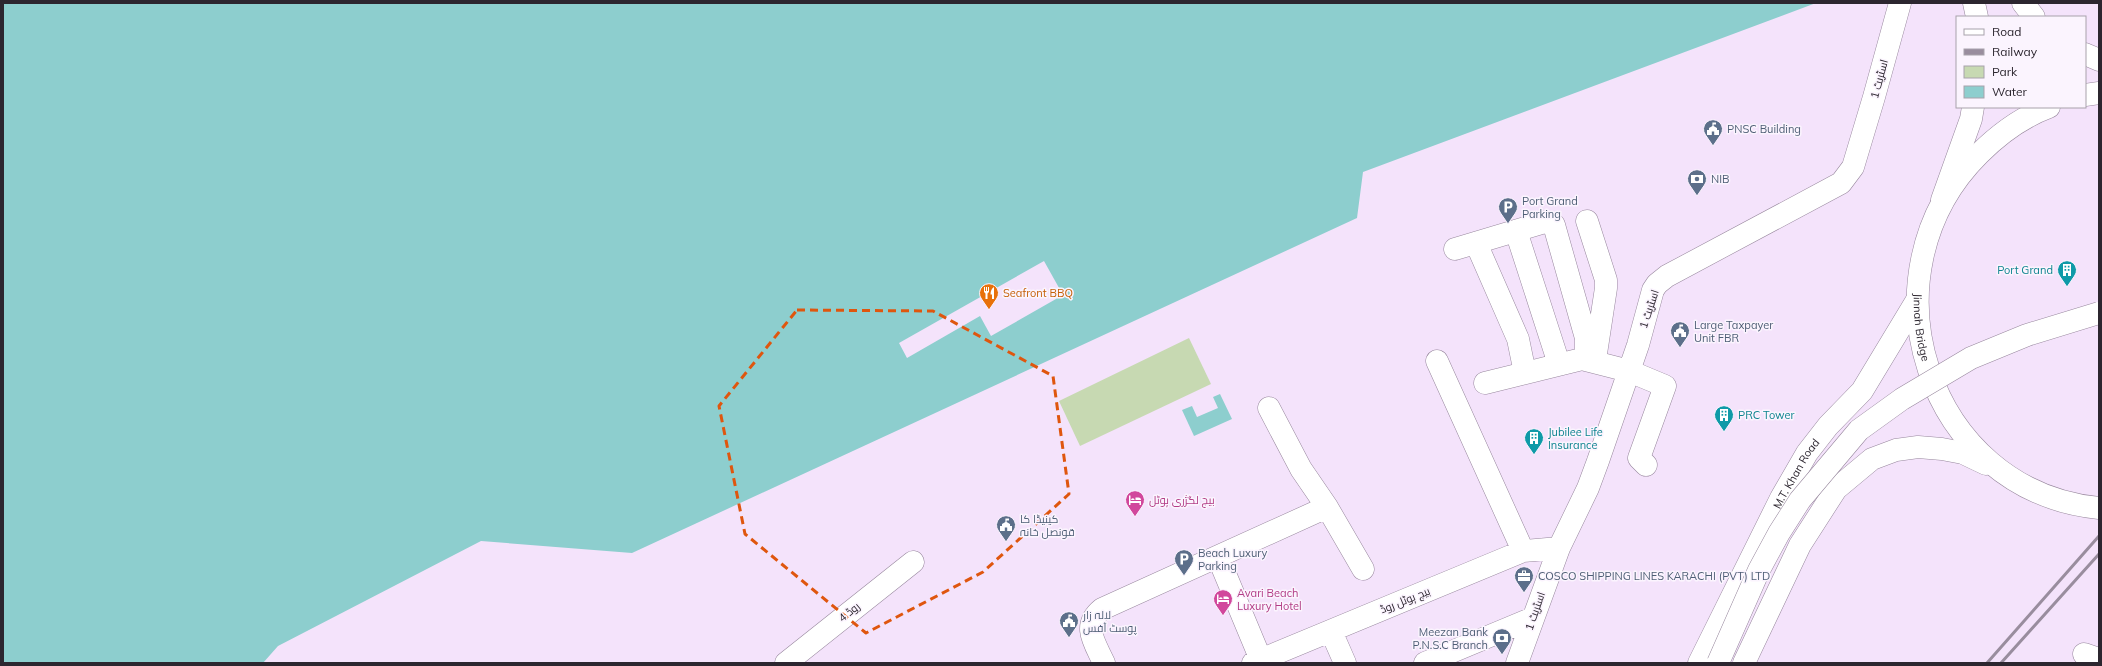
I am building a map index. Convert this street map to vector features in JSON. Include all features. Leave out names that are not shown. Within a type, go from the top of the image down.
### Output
[{"type":"main road","name":"اسٹریٹ 1","points":[[1517,663],[1559,548],[1588,488],[1629,371],[1653,290],[1661,280],[1841,183],[1853,167],[1900,3]]},
{"type":"main road","points":[[1974,3],[1977,16]]},
{"type":"main road","points":[[2023,3],[2033,16]]},
{"type":"main road","points":[[2086,54],[2099,60]]},
{"type":"main road","points":[[2086,95],[2099,93]]},
{"type":"main road","points":[[1940,207],[1971,118],[1973,108]]},
{"type":"main road","name":"Jinnah Bridge","points":[[2046,108],[2035,112],[1996,136],[1964,169],[1940,207],[1927,237],[1920,268],[1917,300],[1920,340],[1931,378],[1949,414],[1974,446],[2004,472],[2026,487],[2077,506],[2099,508]]},
{"type":"main road","points":[[1587,221],[1606,280],[1606,288],[1590,361]]},
{"type":"main road","points":[[1454,249],[1545,222],[1554,225],[1586,338],[1590,361]]},
{"type":"main road","points":[[1516,231],[1559,364]]},
{"type":"main road","points":[[1476,243],[1518,339],[1525,373]]},
{"type":"main road","name":"M.T. Khan Road","points":[[1699,663],[1781,498],[1807,452],[1828,426],[1862,391],[1917,300]]},
{"type":"main road","points":[[1718,663],[1756,576],[1779,533],[1800,500],[1859,430],[1902,399],[1971,358],[2027,335],[2099,313]]},
{"type":"main road","points":[[1726,663],[1770,570],[1788,537],[1831,476],[1869,436],[1908,409],[1975,371],[2032,345],[2099,324]]},
{"type":"main road","points":[[1437,361],[1523,551]]},
{"type":"main road","points":[[1485,383],[1559,364],[1590,361],[1629,371],[1665,386],[1639,458],[1646,465]]},
{"type":"main road","points":[[1269,408],[1301,469],[1327,507],[1363,569]]},
{"type":"main road","points":[[1744,663],[1800,545],[1836,489],[1872,459],[1896,450],[1918,447],[1942,449],[1963,453],[2004,472]]},
{"type":"main road","points":[[2077,506],[2099,522]]},
{"type":"main road","points":[[1104,663],[1092,636],[1090,626],[1094,616],[1102,609],[1327,507]]},
{"type":"main road","name":"بیچ ہوٹل روڈ","points":[[1257,661],[1523,551],[1559,548]]},
{"type":"main road","points":[[1218,557],[1257,661]]},
{"type":"main road","name":"روڈ 4","points":[[786,663],[913,562]]},
{"type":"main road","points":[[1425,663],[1533,618]]},
{"type":"main road","points":[[1331,631],[1345,663]]},
{"type":"highlighted area","points":[[797,310],[933,311],[1053,376],[1069,494],[983,572],[866,633],[745,534],[719,406]]},
{"type":"green space","points":[[1189,338],[1211,384],[1080,446],[1059,401]]},
{"type":"water","points":[[3,3],[1816,3],[1363,172],[1357,218],[632,553],[481,541],[278,646],[263,663],[3,663]]},
{"type":"water","points":[[1220,394],[1232,419],[1194,436],[1182,410],[1192,406],[1197,417],[1218,408],[1213,397]]},
{"type":"pier","points":[[1044,261],[1063,295],[991,336],[980,316],[907,358],[899,343]]},
{"type":"railway","points":[[1987,663],[2099,536]]},
{"type":"railway","points":[[2001,663],[2099,554]]},
{"type":"place","name":"PNSC Building","points":[[1713,146]]},
{"type":"place","name":"NIB","points":[[1697,196]]},
{"type":"place","name":"Port Grand Parking","points":[[1508,224]]},
{"type":"place","name":"Port Grand","points":[[2067,287]]},
{"type":"place","name":"Seafront BBQ","points":[[989,310]]},
{"type":"place","name":"Large Taxpayer Unit FBR","points":[[1680,348]]},
{"type":"place","name":"PRC Tower","points":[[1724,432]]},
{"type":"place","name":"Jubilee Life Insurance","points":[[1534,455]]},
{"type":"place","name":"بیچ لگژری ہوٹل","points":[[1135,517]]},
{"type":"place","name":"کینیڈا کا قونصل خانہ","points":[[1006,542]]},
{"type":"place","name":"Beach Luxury Parking","points":[[1184,576]]},
{"type":"place","name":"COSCO SHIPPING LINES KARACHI (PVT) LTD","points":[[1524,593]]},
{"type":"place","name":"Avari Beach Luxury Hotel","points":[[1223,616]]},
{"type":"place","name":"لالہ زار پوسٹ آفس","points":[[1069,638]]},
{"type":"place","name":"Meezan Bank P.N.S.C Branch","points":[[1502,655]]}]
